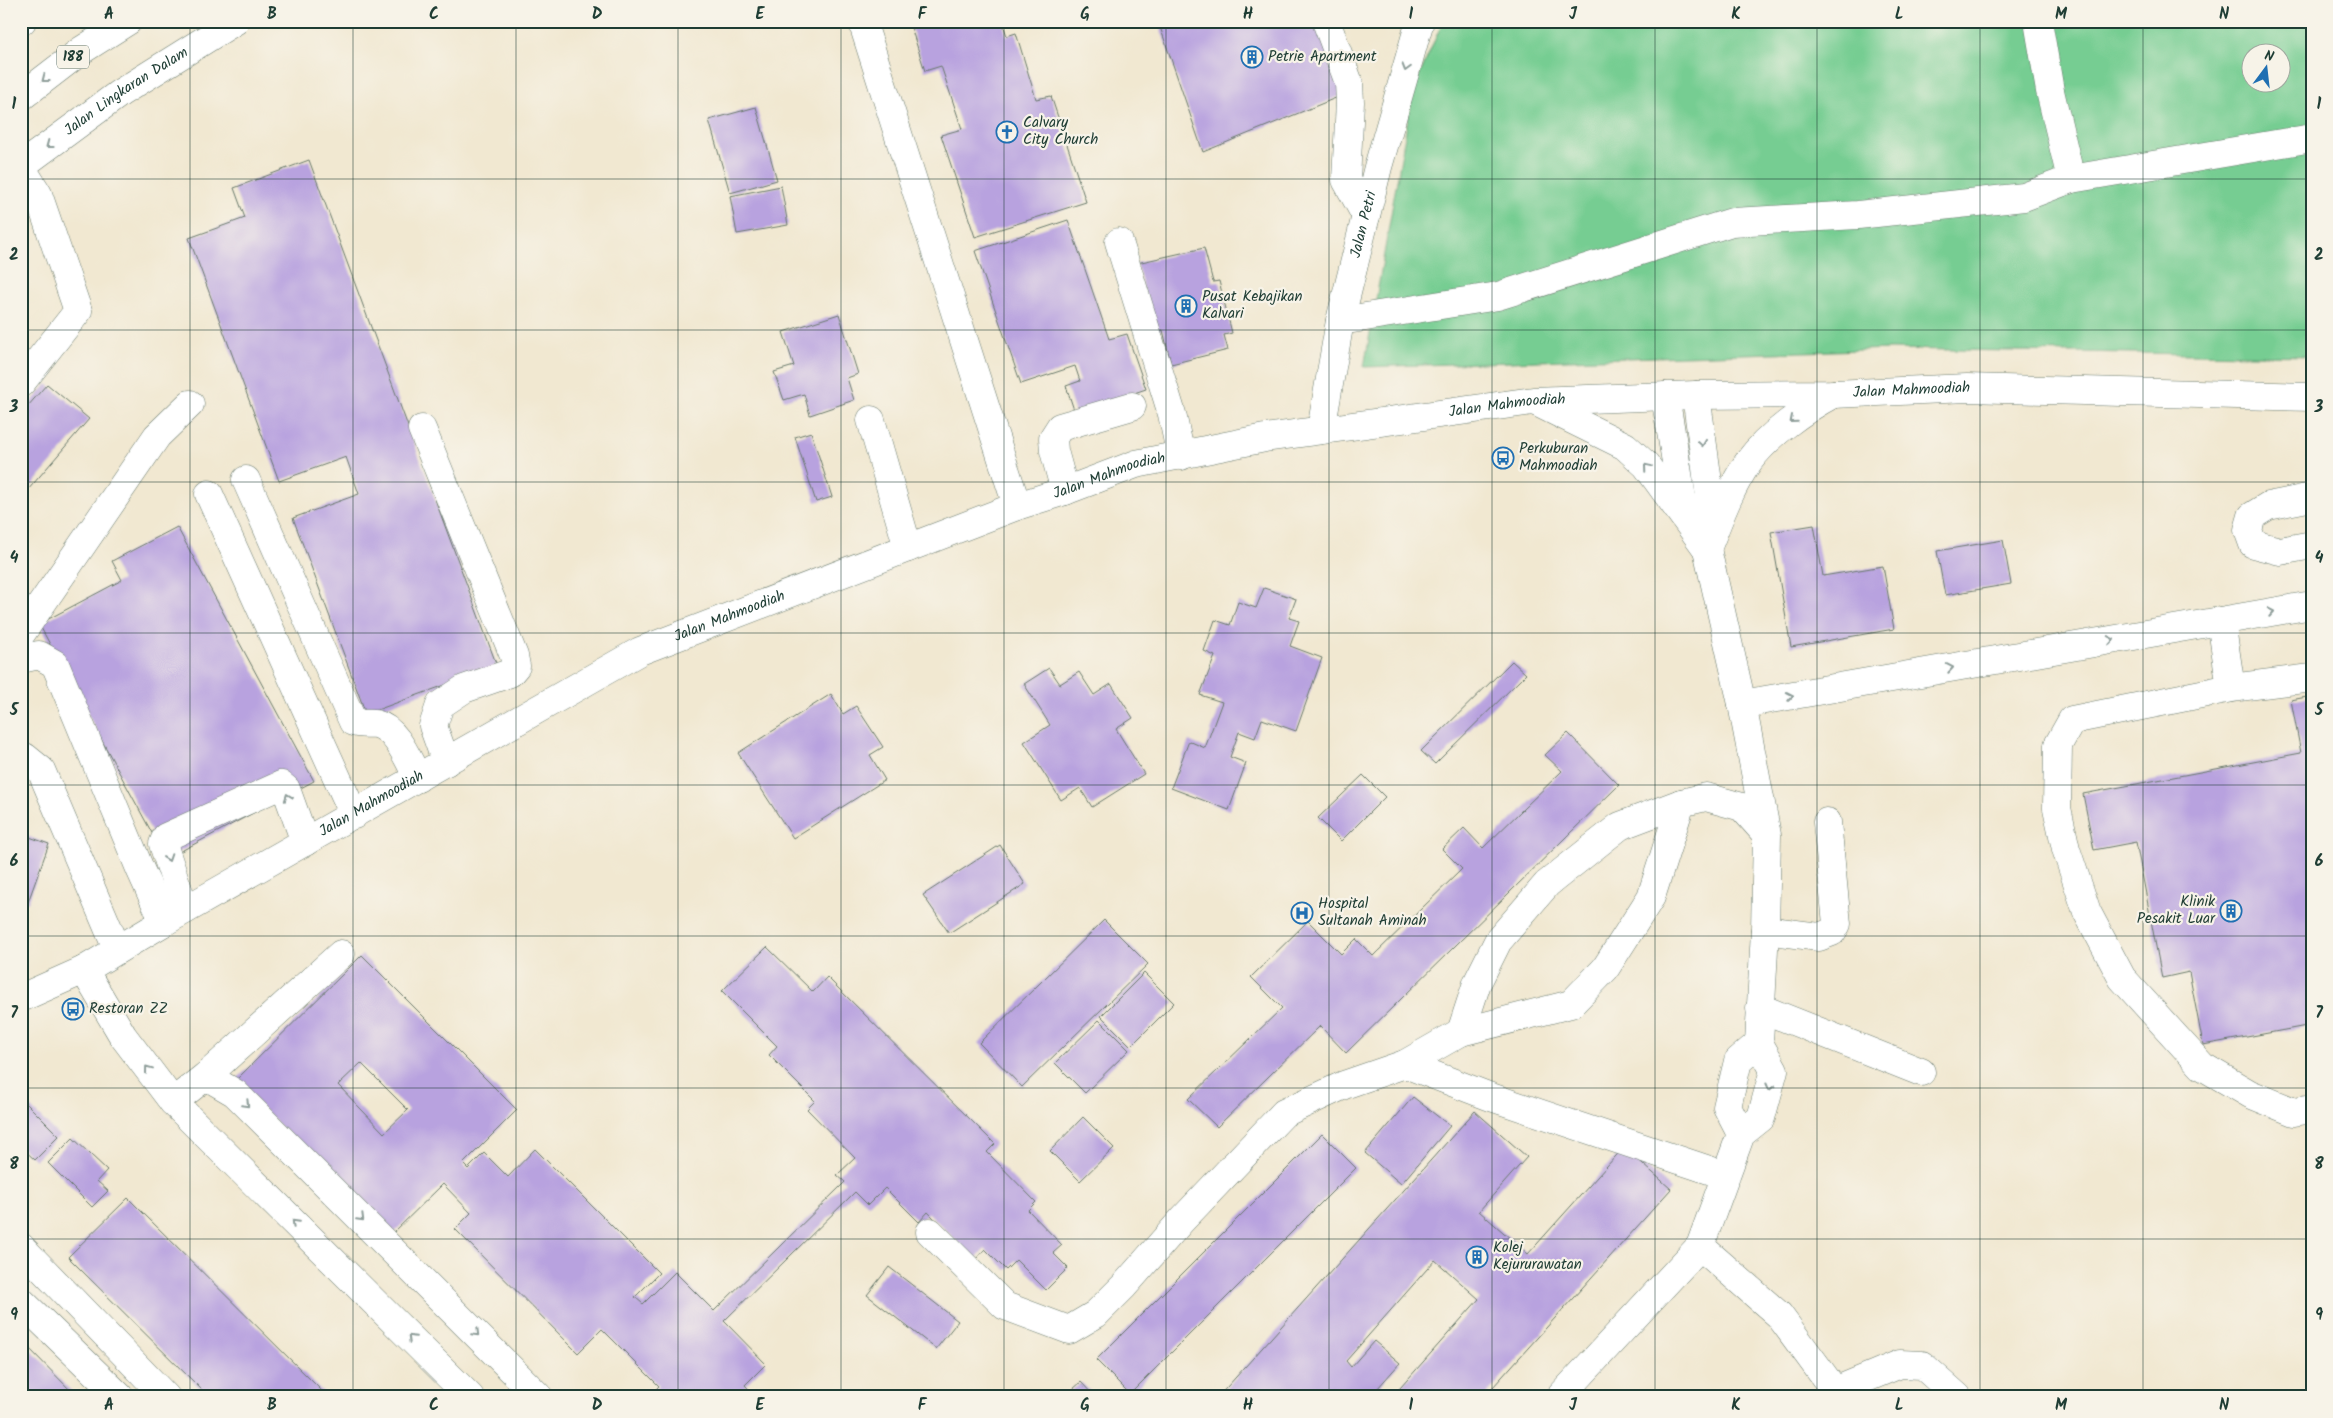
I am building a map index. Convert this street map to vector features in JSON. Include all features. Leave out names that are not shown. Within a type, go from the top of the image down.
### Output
[{"type":"main road","name":"188","points":[[21,97],[82,50],[128,21]]},
{"type":"main road","name":"Jalan Lingkaran Dalam","points":[[21,166],[120,93],[235,21]]},
{"type":"main road","points":[[862,21],[1017,506]]},
{"type":"main road","points":[[1326,21],[1349,82],[1350,102],[1346,180],[1366,216]]},
{"type":"main road","name":"Jalan Petri","points":[[1321,430],[1340,321],[1366,216],[1420,21]]},
{"type":"main road","points":[[2038,21],[2050,91],[2071,179]]},
{"type":"main road","points":[[1340,321],[1498,296],[1732,222],[1858,215],[2024,197],[2071,179],[2312,138]]},
{"type":"main road","points":[[21,166],[38,194],[78,311],[21,383]]},
{"type":"main road","points":[[1119,242],[1172,414],[1181,456]]},
{"type":"main road","name":"Jalan Mahmoodiah","points":[[21,998],[84,970],[117,948],[640,651],[1017,506],[1065,491],[1136,464],[1265,438],[1533,401],[1696,395],[1834,394],[1967,388],[2312,397]]},
{"type":"main road","points":[[1707,549],[1734,485],[1750,460],[1807,408],[1834,394]]},
{"type":"main road","points":[[1696,395],[1710,497],[1707,549]]},
{"type":"main road","points":[[1560,1397],[1700,1246],[1724,1175],[1741,1134],[1761,1118],[1774,1070],[1758,1043],[1765,930],[1767,835],[1742,704],[1707,549],[1682,498],[1665,396]]},
{"type":"main road","points":[[1533,401],[1625,446],[1646,464],[1707,549]]},
{"type":"main road","points":[[21,634],[156,436],[190,404]]},
{"type":"main road","points":[[1065,491],[1054,451],[1053,438],[1060,427],[1132,406]]},
{"type":"main road","points":[[871,420],[908,548]]},
{"type":"main road","points":[[422,429],[514,656],[516,666],[510,673],[464,689],[440,705],[433,726],[446,762]]},
{"type":"main road","points":[[246,480],[353,722],[364,725],[374,724],[390,730],[418,778]]},
{"type":"main road","points":[[210,494],[354,815]]},
{"type":"main road","points":[[2312,497],[2268,506],[2252,516],[2248,530],[2253,544],[2280,551],[2312,545]]},
{"type":"main road","points":[[1742,704],[2312,605]]},
{"type":"main road","points":[[2221,621],[2231,688]]},
{"type":"main road","points":[[21,659],[39,655],[55,664],[140,869],[175,916]]},
{"type":"main road","points":[[2312,678],[2231,688],[2072,720],[2058,745],[2057,808],[2066,849],[2087,912],[2122,978],[2202,1066],[2250,1094],[2294,1112],[2312,1109]]},
{"type":"main road","points":[[21,757],[25,757],[41,770],[117,948]]},
{"type":"main road","points":[[175,916],[163,844],[166,838],[280,785],[286,788],[305,842]]},
{"type":"main road","points":[[1461,1032],[1477,983],[1498,941],[1547,884],[1620,826],[1681,803],[1706,797],[1742,807],[1767,835]]},
{"type":"main road","points":[[930,1232],[1005,1306],[1069,1330],[1096,1314],[1118,1292],[1182,1220],[1284,1113],[1344,1085],[1405,1064],[1461,1032],[1571,1004],[1605,969],[1651,898],[1681,803]]},
{"type":"main road","points":[[1765,930],[1819,937],[1832,932],[1837,924],[1827,822]]},
{"type":"main road","points":[[173,1102],[206,1076],[341,954]]},
{"type":"main road","points":[[84,970],[123,1036],[173,1102],[470,1397]]},
{"type":"main road","points":[[1760,1008],[1921,1072]]},
{"type":"main road","points":[[1741,1134],[1727,1108],[1738,1061],[1758,1043]]},
{"type":"main road","points":[[1405,1064],[1488,1096],[1724,1175]]},
{"type":"main road","points":[[206,1076],[235,1093],[539,1397]]},
{"type":"main road","points":[[1700,1246],[1779,1315],[1831,1394],[1900,1364],[1922,1365],[1947,1394]]},
{"type":"main road","points":[[21,1247],[166,1397]]},
{"type":"main road","points":[[21,1302],[120,1397]]},
{"type":"green space","points":[[1443,21],[2312,21],[2312,356],[1890,349],[1364,367],[1413,90]]},
{"type":"building","name":"Calvary City Church","points":[[909,21],[1002,21],[1007,36],[1016,33],[1036,99],[1051,96],[1086,202],[975,237],[941,135],[962,129],[941,66],[925,71]]},
{"type":"building","name":"Petrie Apartment","points":[[1158,21],[1319,21],[1348,93],[1203,152]]},
{"type":"building","points":[[756,107],[777,180],[730,193],[709,120]]},
{"type":"building","points":[[309,160],[497,666],[366,714],[293,518],[359,494],[346,457],[279,481],[189,238],[245,218],[234,188]]},
{"type":"building","points":[[781,186],[788,225],[737,234],[730,196]]},
{"type":"building","points":[[1068,220],[1109,339],[1127,334],[1146,389],[1075,413],[1066,386],[1080,381],[1075,366],[1021,384],[975,251]]},
{"type":"building","name":"Pusat Kebajikan Kalvari","points":[[1204,248],[1213,282],[1219,281],[1232,333],[1224,335],[1228,350],[1171,364],[1163,330],[1154,332],[1137,263]]},
{"type":"building","points":[[839,314],[858,374],[847,378],[854,400],[810,415],[804,394],[784,400],[774,372],[794,366],[783,332]]},
{"type":"building","points":[[47,384],[89,419],[21,498],[21,414]]},
{"type":"building","points":[[811,432],[832,497],[816,502],[795,437]]},
{"type":"building","points":[[1814,525],[1823,576],[1883,566],[1894,629],[1791,647],[1771,532]]},
{"type":"building","points":[[177,527],[314,781],[166,859],[39,624],[122,580],[112,561]]},
{"type":"building","points":[[2003,540],[2011,584],[1945,595],[1937,551]]},
{"type":"building","points":[[1264,588],[1296,599],[1289,618],[1299,621],[1290,646],[1322,658],[1296,731],[1262,719],[1255,738],[1239,732],[1230,757],[1246,763],[1229,810],[1171,788],[1189,741],[1205,748],[1222,702],[1200,695],[1215,656],[1204,651],[1215,620],[1230,625],[1238,602],[1256,608]]},
{"type":"building","points":[[1512,661],[1526,674],[1435,764],[1421,751]]},
{"type":"building","points":[[1049,668],[1060,684],[1079,672],[1094,695],[1111,684],[1133,718],[1116,729],[1144,774],[1092,807],[1080,788],[1061,800],[1024,742],[1050,725],[1024,684]]},
{"type":"building","points":[[831,694],[843,714],[856,706],[883,747],[870,755],[885,780],[793,838],[738,753]]},
{"type":"building","name":"Klinik Pesakit Luar","points":[[2312,696],[2312,1025],[2203,1045],[2189,972],[2162,978],[2136,842],[2094,850],[2083,794],[2301,753],[2291,700]]},
{"type":"building","points":[[1568,733],[1619,785],[1346,1053],[1320,1026],[1217,1127],[1188,1099],[1282,1008],[1251,977],[1308,921],[1341,954],[1356,939],[1373,956],[1462,869],[1442,849],[1464,828],[1483,848],[1562,771],[1545,755]]},
{"type":"building","points":[[1363,775],[1385,797],[1341,841],[1318,818]]},
{"type":"building","points":[[21,834],[49,844],[28,902],[21,900]]},
{"type":"building","points":[[1000,845],[1025,884],[949,933],[923,895]]},
{"type":"building","points":[[1104,920],[1148,964],[1022,1087],[979,1043]]},
{"type":"building","points":[[767,947],[813,992],[827,977],[995,1144],[987,1152],[1036,1202],[1028,1210],[1062,1245],[1053,1253],[1068,1268],[1046,1290],[1016,1260],[1006,1270],[985,1249],[975,1260],[928,1212],[919,1222],[885,1188],[868,1205],[855,1192],[724,1321],[766,1364],[745,1385],[756,1397],[648,1397],[659,1386],[602,1329],[578,1353],[455,1229],[471,1213],[443,1184],[390,1236],[235,1081],[362,955],[517,1110],[463,1164],[468,1169],[484,1153],[508,1177],[535,1149],[659,1273],[635,1297],[643,1304],[675,1272],[714,1311],[845,1182],[837,1175],[855,1158],[807,1109],[815,1101],[769,1055],[777,1046],[722,991]],"holes":[[[361,1063],[408,1110],[384,1133],[338,1085]]]},
{"type":"building","points":[[1144,973],[1174,1003],[1131,1046],[1101,1016]]},
{"type":"building","points":[[1099,1020],[1129,1050],[1085,1093],[1055,1063]]},
{"type":"building","points":[[1413,1097],[1450,1126],[1401,1184],[1365,1153]]},
{"type":"building","points":[[21,1098],[59,1136],[35,1160],[21,1147]]},
{"type":"building","name":"Kolej Kejururawatan","points":[[1475,1111],[1527,1157],[1479,1211],[1528,1254],[1624,1147],[1671,1189],[1484,1397],[1392,1397],[1479,1299],[1435,1260],[1346,1361],[1351,1367],[1374,1341],[1400,1363],[1377,1389],[1385,1397],[1218,1397]]},
{"type":"building","points":[[1083,1117],[1114,1148],[1080,1181],[1050,1151]]},
{"type":"building","points":[[1322,1134],[1356,1168],[1130,1394],[1096,1360]]},
{"type":"building","points":[[73,1138],[107,1170],[97,1181],[108,1191],[92,1207],[48,1163]]},
{"type":"building","points":[[128,1198],[328,1397],[209,1397],[68,1257]]},
{"type":"building","points":[[889,1267],[958,1321],[936,1349],[867,1295]]},
{"type":"building","points":[[21,1340],[77,1397],[21,1397]]},
{"type":"building","points":[[1081,1382],[1095,1397],[1064,1397]]},
{"type":"place","name":"Petrie Apartment","points":[[1252,57]]},
{"type":"place","name":"Calvary City Church","points":[[1007,132]]},
{"type":"place","name":"Pusat Kebajikan Kalvari","points":[[1186,306]]},
{"type":"place","name":"Perkuburan Mahmoodiah","points":[[1503,458]]},
{"type":"place","name":"Klinik Pesakit Luar","points":[[2231,911]]},
{"type":"place","name":"Hospital Sultanah Aminah","points":[[1302,913]]},
{"type":"place","name":"Restoran ZZ","points":[[73,1009]]},
{"type":"place","name":"Kolej Kejururawatan","points":[[1477,1257]]}]
